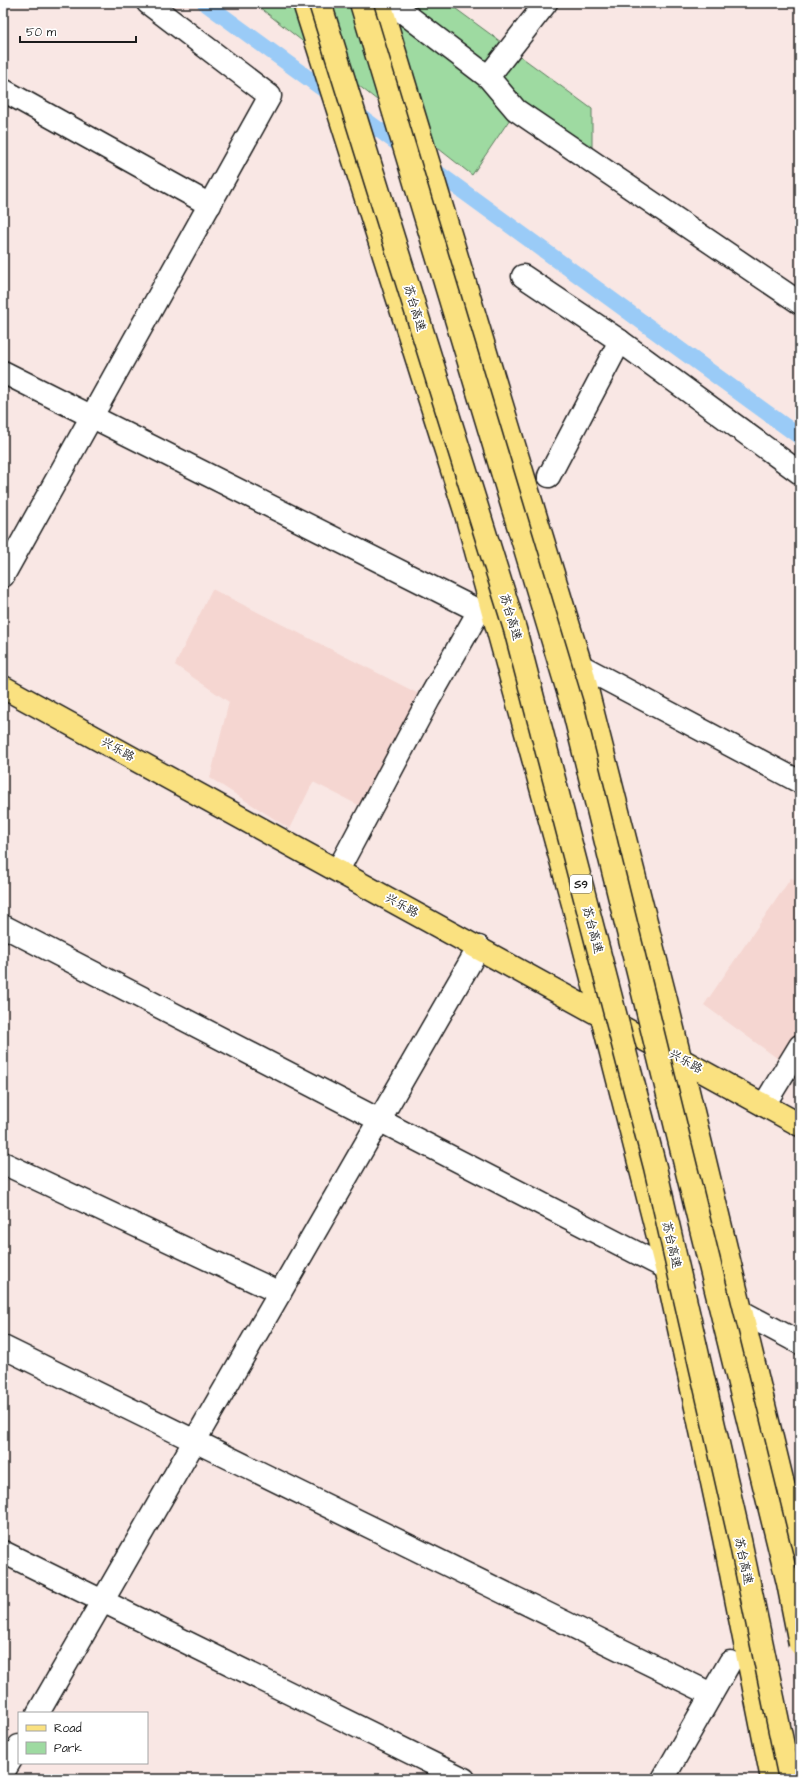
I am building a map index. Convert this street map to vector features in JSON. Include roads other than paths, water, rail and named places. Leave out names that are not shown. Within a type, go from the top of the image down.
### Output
[{"type":"main road","points":[[304,3],[465,511],[573,904],[666,1268],[722,1530],[772,1779]]},
{"type":"main road","name":"苏台高速","points":[[320,3],[515,628],[655,1167],[740,1540],[790,1779]]},
{"type":"main road","points":[[361,3],[573,708],[788,1584],[800,1644]]},
{"type":"main road","points":[[380,3],[581,666],[680,1058],[800,1554]]},
{"type":"main road","name":"兴乐路","points":[[3,687],[479,947],[800,1125]]},
{"type":"street","points":[[3,576],[270,96],[148,3]]},
{"type":"street","points":[[391,3],[488,77],[516,110],[800,303]]},
{"type":"street","points":[[488,77],[546,3]]},
{"type":"street","points":[[3,90],[210,206]]},
{"type":"street","points":[[522,276],[620,341],[800,473]]},
{"type":"street","points":[[549,476],[620,341]]},
{"type":"street","points":[[3,372],[479,611],[429,699],[338,870]]},
{"type":"street","points":[[581,666],[800,782]]},
{"type":"street","points":[[3,926],[666,1268]]},
{"type":"street","points":[[39,1712],[479,947]]},
{"type":"street","points":[[764,1105],[800,1046]]},
{"type":"street","points":[[3,1163],[280,1293]]},
{"type":"street","points":[[742,1312],[800,1343]]},
{"type":"street","points":[[3,1346],[711,1694]]},
{"type":"street","points":[[3,1552],[464,1779]]},
{"type":"street","points":[[663,1779],[730,1662]]},
{"type":"street","points":[[3,1773],[18,1748]]},
{"type":"waterway","points":[[205,3],[408,151]]},
{"type":"waterway","points":[[427,165],[800,437]]}]
